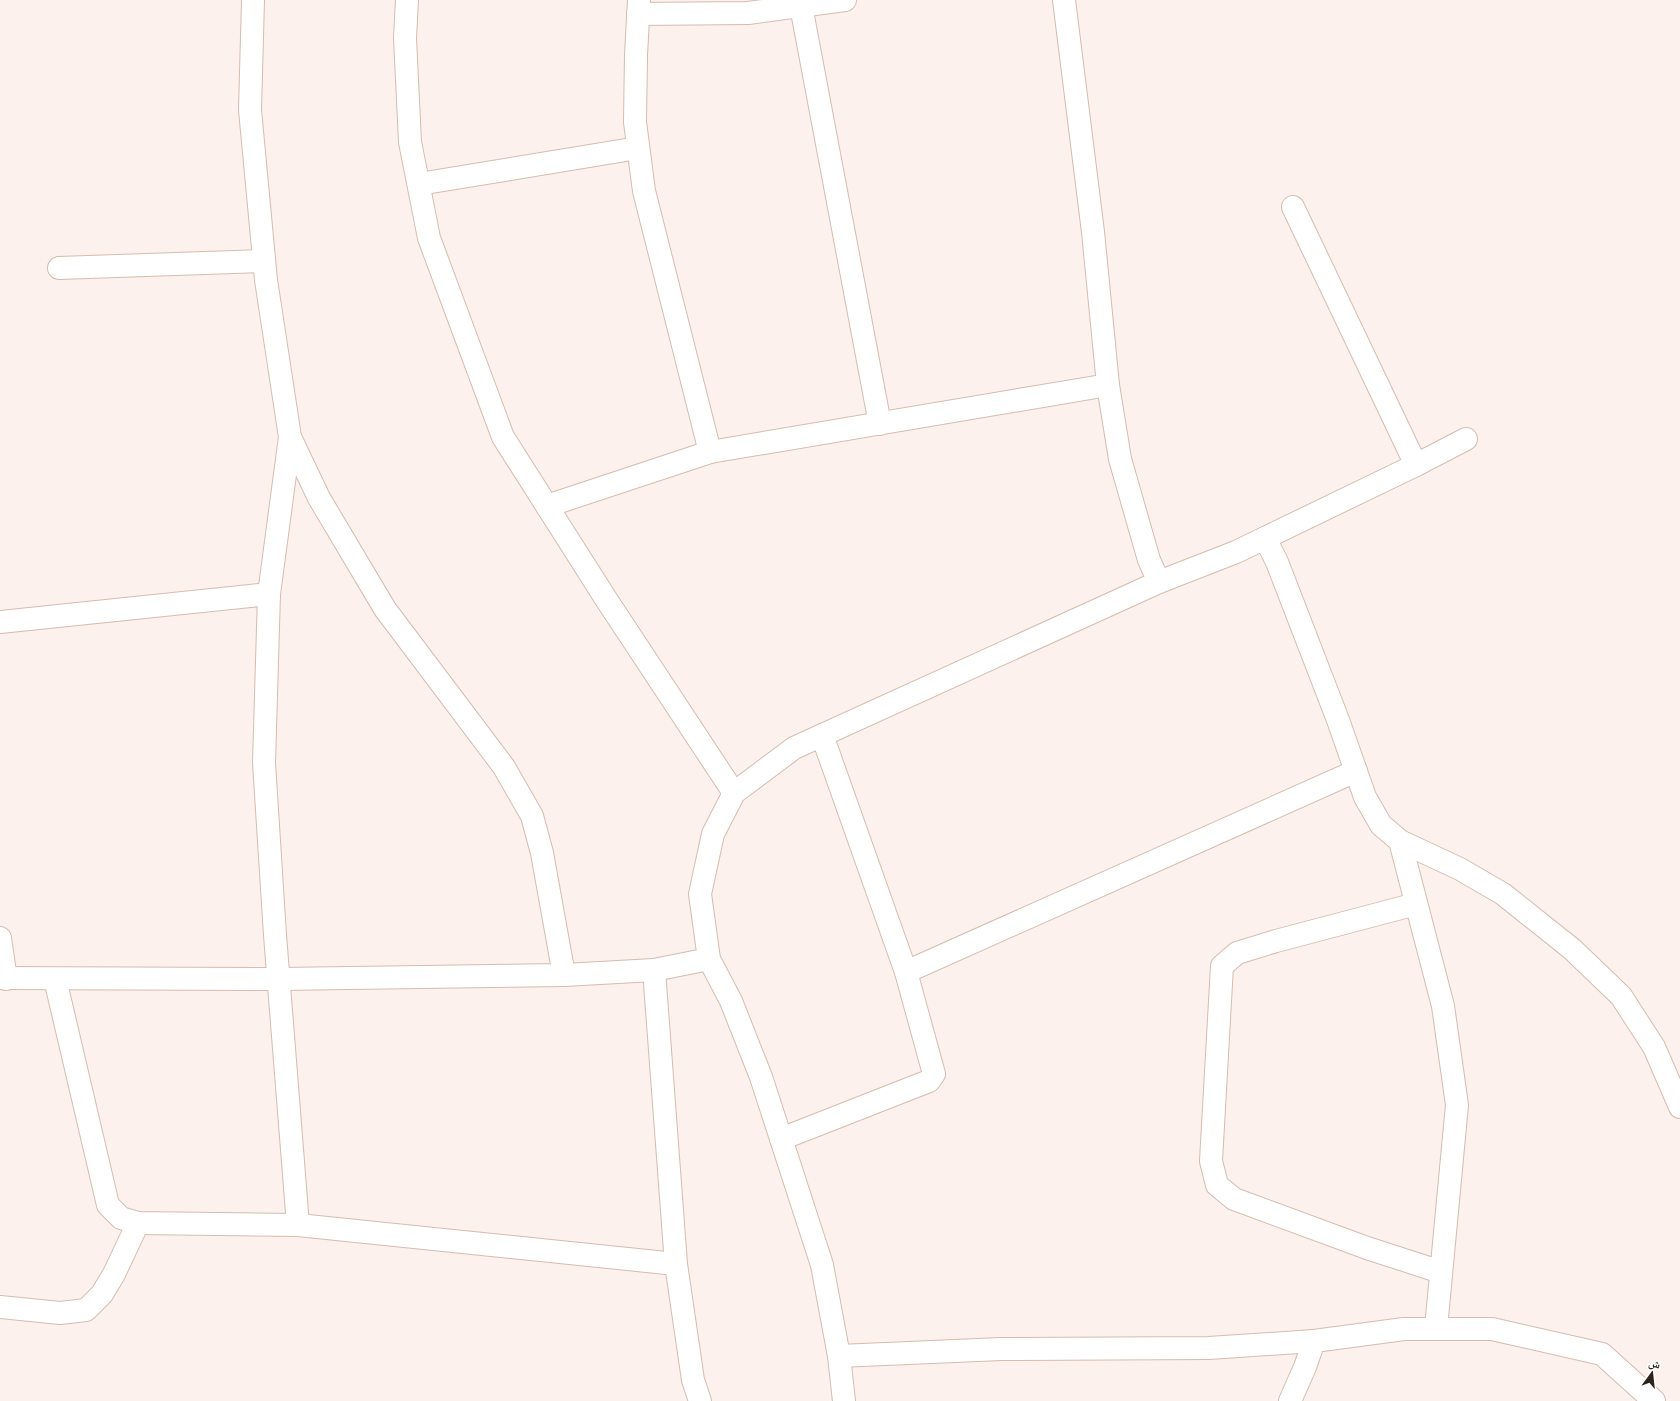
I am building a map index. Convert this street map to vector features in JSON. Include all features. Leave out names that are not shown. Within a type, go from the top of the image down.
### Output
[{"type":"street","points":[[252,0],[250,110],[264,261],[290,437],[269,594],[264,762],[278,979],[298,1225]]},
{"type":"street","points":[[407,0],[405,38],[410,142],[429,238],[503,437],[610,606],[734,793]]},
{"type":"street","points":[[710,452],[644,191],[635,122],[636,55],[639,7],[748,14],[845,0]]},
{"type":"street","points":[[1064,0],[1093,232],[1108,385],[1120,459],[1149,560],[1159,582]]},
{"type":"street","points":[[801,6],[880,424]]},
{"type":"street","points":[[419,184],[638,148]]},
{"type":"street","points":[[1293,207],[1416,465]]},
{"type":"street","points":[[60,268],[264,261]]},
{"type":"street","points":[[547,506],[710,452],[1108,385]]},
{"type":"street","points":[[290,437],[319,498],[385,609],[504,767],[532,816],[542,853],[564,975]]},
{"type":"street","points":[[844,1401],[839,1356],[822,1265],[761,1076],[731,1001],[709,959],[700,894],[713,834],[734,793],[794,748],[1159,582],[1236,552],[1416,465],[1466,439]]},
{"type":"street","points":[[1265,538],[1277,562],[1338,720],[1365,797],[1381,825],[1400,841],[1460,868],[1503,894],[1572,949],[1621,996],[1654,1047],[1680,1106]]},
{"type":"street","points":[[0,622],[269,594]]},
{"type":"street","points":[[781,1139],[929,1081],[934,1077],[906,972],[822,735]]},
{"type":"street","points":[[906,972],[1356,771]]},
{"type":"street","points":[[1400,841],[1443,1006],[1457,1105],[1436,1328]]},
{"type":"street","points":[[1416,904],[1276,941],[1237,953],[1222,966],[1211,1161],[1217,1185],[1234,1199],[1367,1248],[1441,1272]]},
{"type":"street","points":[[0,938],[3,978],[278,979],[564,975],[654,970],[709,959]]},
{"type":"street","points":[[654,970],[676,1264],[693,1380],[700,1401]]},
{"type":"street","points":[[55,979],[108,1205],[121,1218],[138,1223],[298,1225],[676,1264]]},
{"type":"street","points":[[0,1307],[60,1312],[86,1310],[102,1294],[114,1274],[138,1223]]},
{"type":"street","points":[[839,1356],[1001,1349],[1210,1348],[1314,1341],[1404,1329],[1492,1329],[1602,1354],[1654,1401]]},
{"type":"street","points":[[1290,1401],[1305,1367],[1314,1341]]}]
